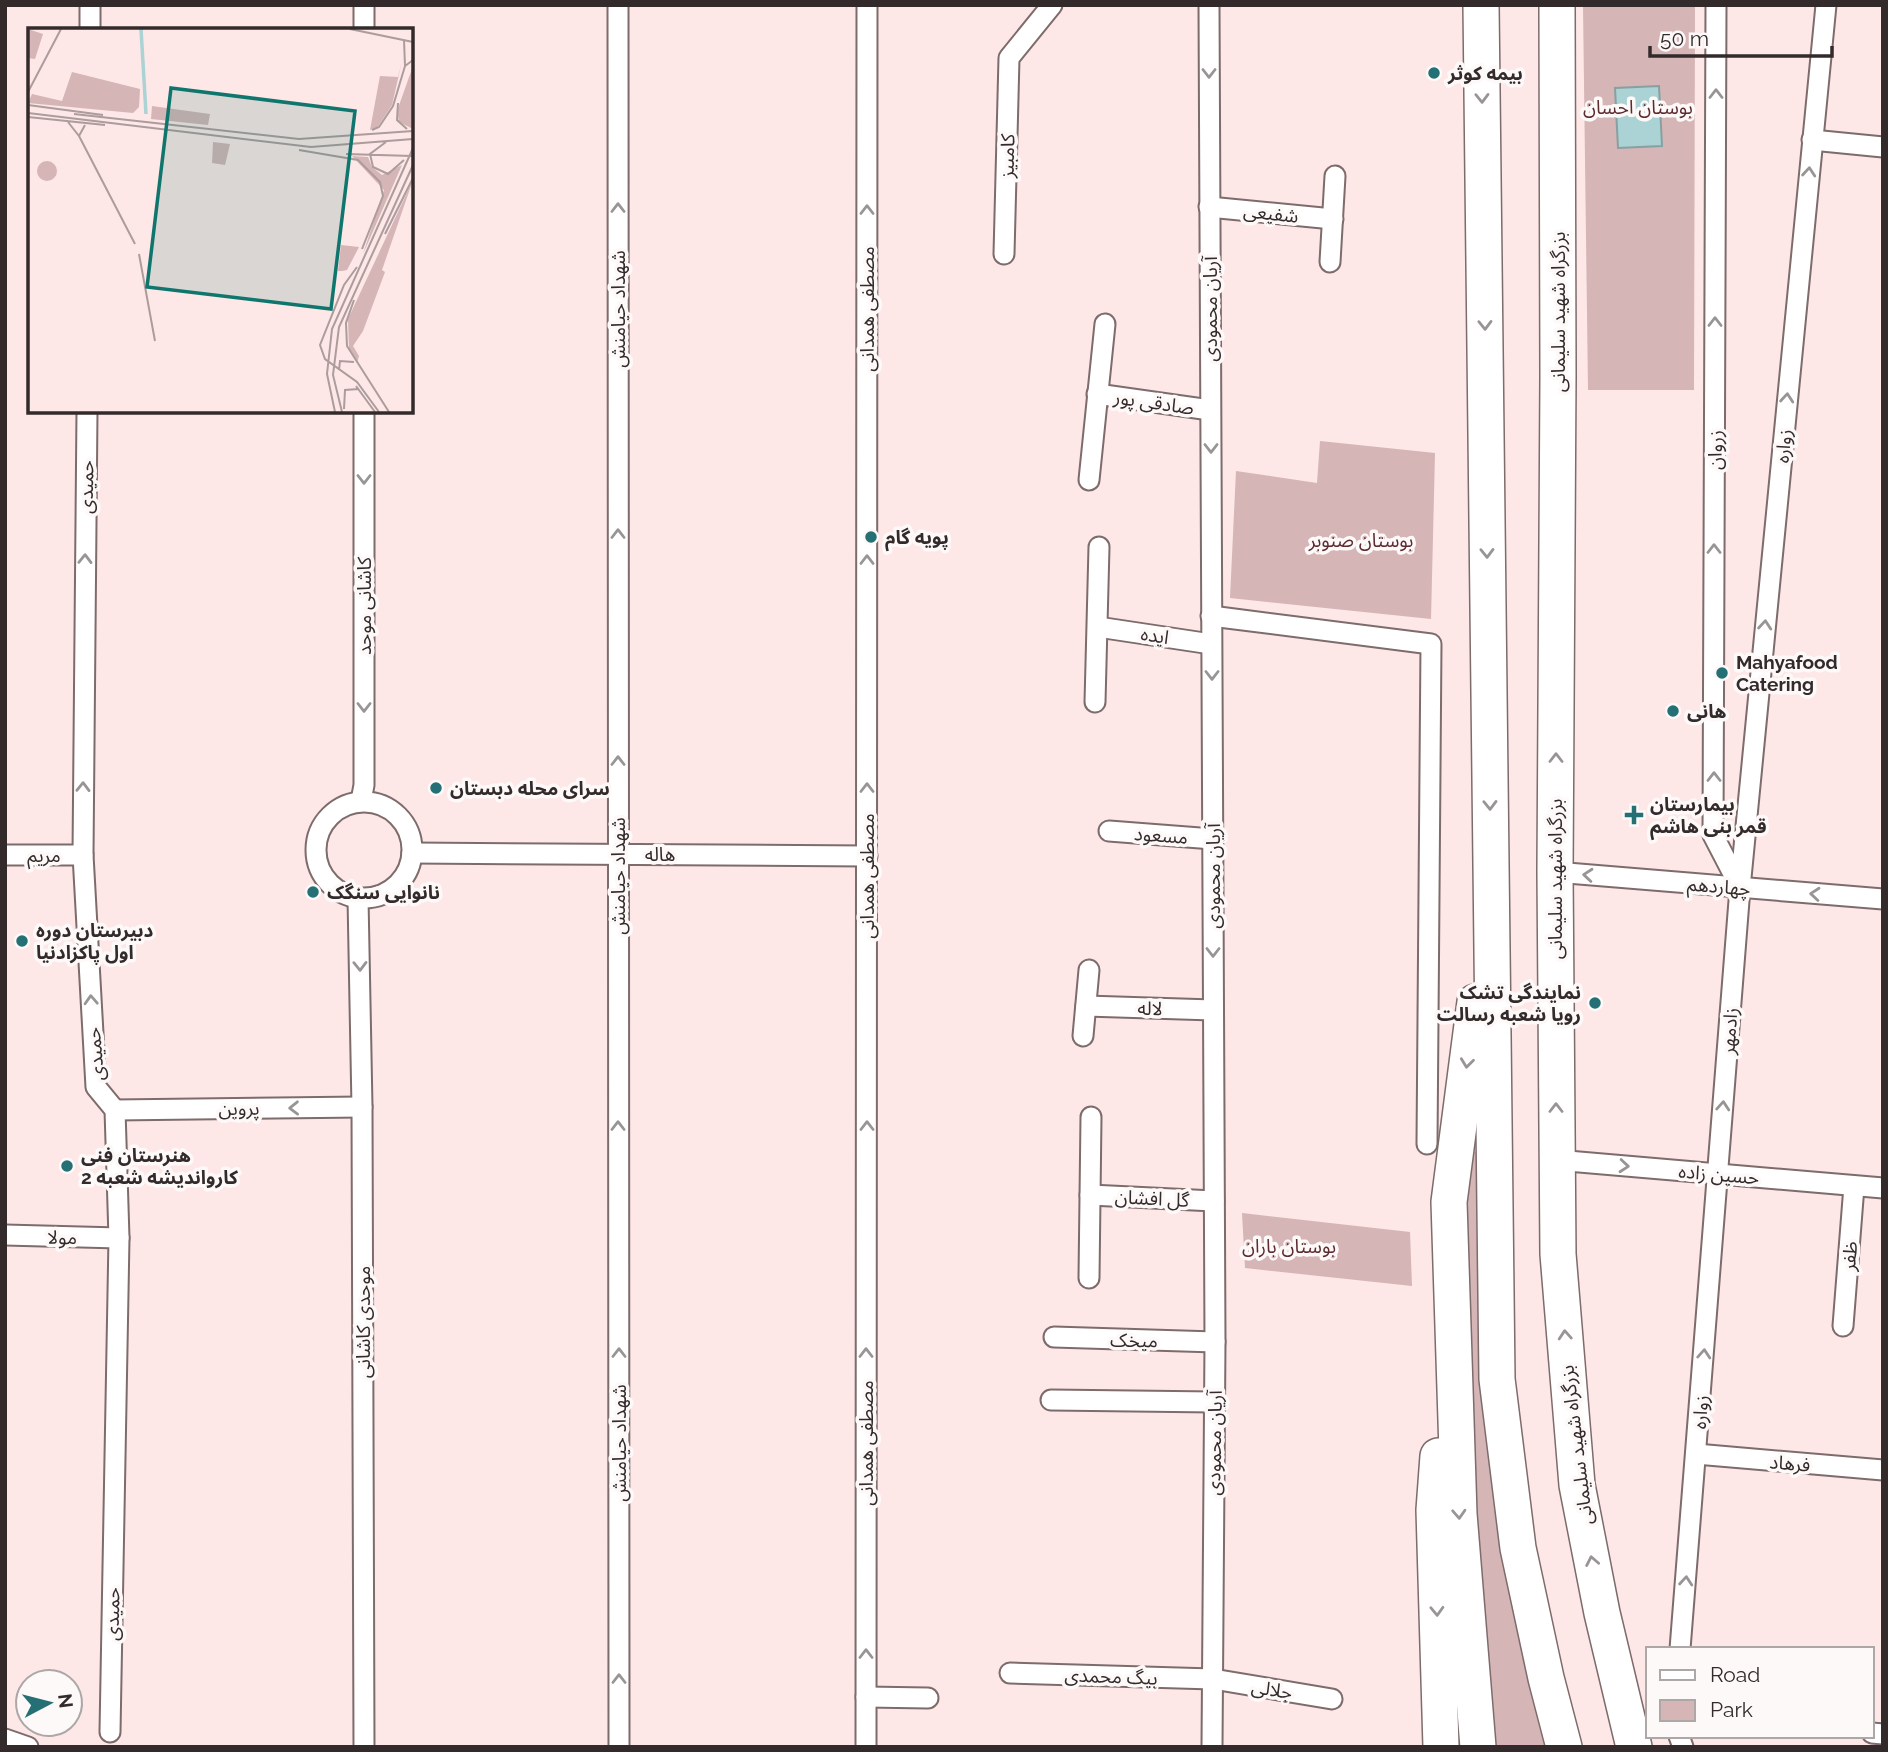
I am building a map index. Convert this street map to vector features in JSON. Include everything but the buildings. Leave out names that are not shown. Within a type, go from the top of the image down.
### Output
[{"type":"highway","points":[[1481,5],[1497,1379],[1518,1548],[1564,1747]]},
{"type":"highway","name":"بزرگراه شهید سلیمانی","points":[[1557,5],[1555,872],[1558,1254],[1577,1485],[1602,1613],[1634,1747]]},
{"type":"highway","points":[[1478,1747],[1459,1514],[1449,1202],[1491,873]]},
{"type":"highway","points":[[1441,1747],[1434,1510],[1452,1274]]},
{"type":"highway","points":[[1602,1613],[1646,1722]]},
{"type":"street","points":[[90,5],[90,28]]},
{"type":"street","points":[[364,5],[364,28]]},
{"type":"street","name":"شهداد حیامنش","points":[[618,5],[619,1747]]},
{"type":"street","name":"مصطفی همدانی","points":[[866,1747],[867,5]]},
{"type":"street","name":"کامبیز","points":[[1004,254],[1009,58],[1052,5]]},
{"type":"street","name":"آریان محمودی","points":[[1209,5],[1215,1342],[1212,1747]]},
{"type":"street","name":"زروان","points":[[1716,5],[1713,835],[1740,888]]},
{"type":"street","name":"زواره","points":[[1740,888],[1826,5]]},
{"type":"street","points":[[1812,140],[1883,146]]},
{"type":"street","points":[[1330,262],[1335,176]]},
{"type":"street","name":"شفیعی","points":[[1209,207],[1333,219]]},
{"type":"street","name":"صادقی پور","points":[[1089,480],[1105,324]]},
{"type":"street","name":"صادقی پور","points":[[1097,394],[1210,410]]},
{"type":"street","name":"حمیدی","points":[[86,413],[83,855],[96,1087],[115,1110],[119,1238],[110,1732]]},
{"type":"street","name":"کاشانی موحد","points":[[361,801],[364,785],[364,413]]},
{"type":"street","points":[[1095,702],[1099,547]]},
{"type":"street","points":[[1211,616],[1431,644],[1427,1144]]},
{"type":"street","name":"ایده","points":[[1098,627],[1212,644]]},
{"type":"street","points":[[361,801],[377,803],[392,810],[403,822],[410,836],[412,853],[409,868],[401,881],[374,897],[358,898],[343,893],[330,884],[321,872],[316,857],[316,841],[331,814],[345,805],[361,801]]},
{"type":"street","name":"مسعود","points":[[1109,831],[1213,839]]},
{"type":"street","name":"هاله","points":[[412,853],[867,856]]},
{"type":"street","name":"مریم","points":[[5,855],[83,855]]},
{"type":"street","name":"چهاردهم","points":[[1555,872],[1883,900]]},
{"type":"street","name":"زادمهر","points":[[1718,1174],[1740,888]]},
{"type":"street","name":"موحدی کاشانی","points":[[358,898],[362,1107],[364,1747]]},
{"type":"street","points":[[1083,1037],[1089,970]]},
{"type":"street","name":"لاله","points":[[1086,1006],[1213,1010]]},
{"type":"street","name":"پروین","points":[[115,1110],[362,1107]]},
{"type":"street","name":"گل افشان","points":[[1089,1278],[1091,1117]]},
{"type":"street","name":"حسین زاده","points":[[1556,1160],[1883,1188]]},
{"type":"street","name":"زواره","points":[[1680,1647],[1718,1174]]},
{"type":"street","name":"ظفر","points":[[1843,1326],[1854,1186]]},
{"type":"street","name":"گل افشان","points":[[1090,1195],[1214,1200]]},
{"type":"street","name":"مولا","points":[[5,1236],[119,1238]]},
{"type":"street","name":"میخک","points":[[1054,1338],[1215,1342]]},
{"type":"street","points":[[1051,1400],[1214,1402]]},
{"type":"street","name":"فرهاد","points":[[1696,1454],[1883,1471]]},
{"type":"street","name":"بیگ محمدی","points":[[1010,1673],[1213,1679]]},
{"type":"street","name":"جلالی","points":[[1213,1679],[1332,1699]]},
{"type":"street","points":[[866,1697],[928,1698]]},
{"type":"street","points":[[5,1739],[28,1747]]},
{"type":"green space","name":"بوستان احسان","points":[[1583,5],[1695,5],[1694,390],[1588,390]]},
{"type":"green space","name":"بوستان صنوبر","points":[[1320,441],[1435,453],[1431,619],[1230,598],[1236,471],[1317,483]]},
{"type":"green space","points":[[1467,1151],[1480,1152],[1552,1747],[1494,1747],[1467,1387],[1463,1256]]},
{"type":"green space","name":"بوستان باران","points":[[1242,1213],[1410,1232],[1412,1286],[1245,1268]]},
{"type":"water","points":[[1659,86],[1662,146],[1618,148],[1615,88]]},
{"type":"place","name":"بیمه کوثر","points":[[1434,73]]},
{"type":"place","name":"پویه گام","points":[[871,537]]},
{"type":"place","name":"Mahyafood Catering","points":[[1722,673]]},
{"type":"place","name":"هانی","points":[[1673,711]]},
{"type":"place","name":"سرای محله دبستان","points":[[436,788]]},
{"type":"place","name":"بیمارستان قمر بنی هاشم","points":[[1634,815]]},
{"type":"place","name":"نانوایی سنگک","points":[[313,892]]},
{"type":"place","name":"دبیرستان دوره اول پاکزادنیا","points":[[22,941]]},
{"type":"place","name":"نمایندگی تشک رویا شعبه رسالت","points":[[1595,1003]]},
{"type":"place","name":"هنرستان فنی کارواندیشه شعبه 2","points":[[67,1166]]}]
